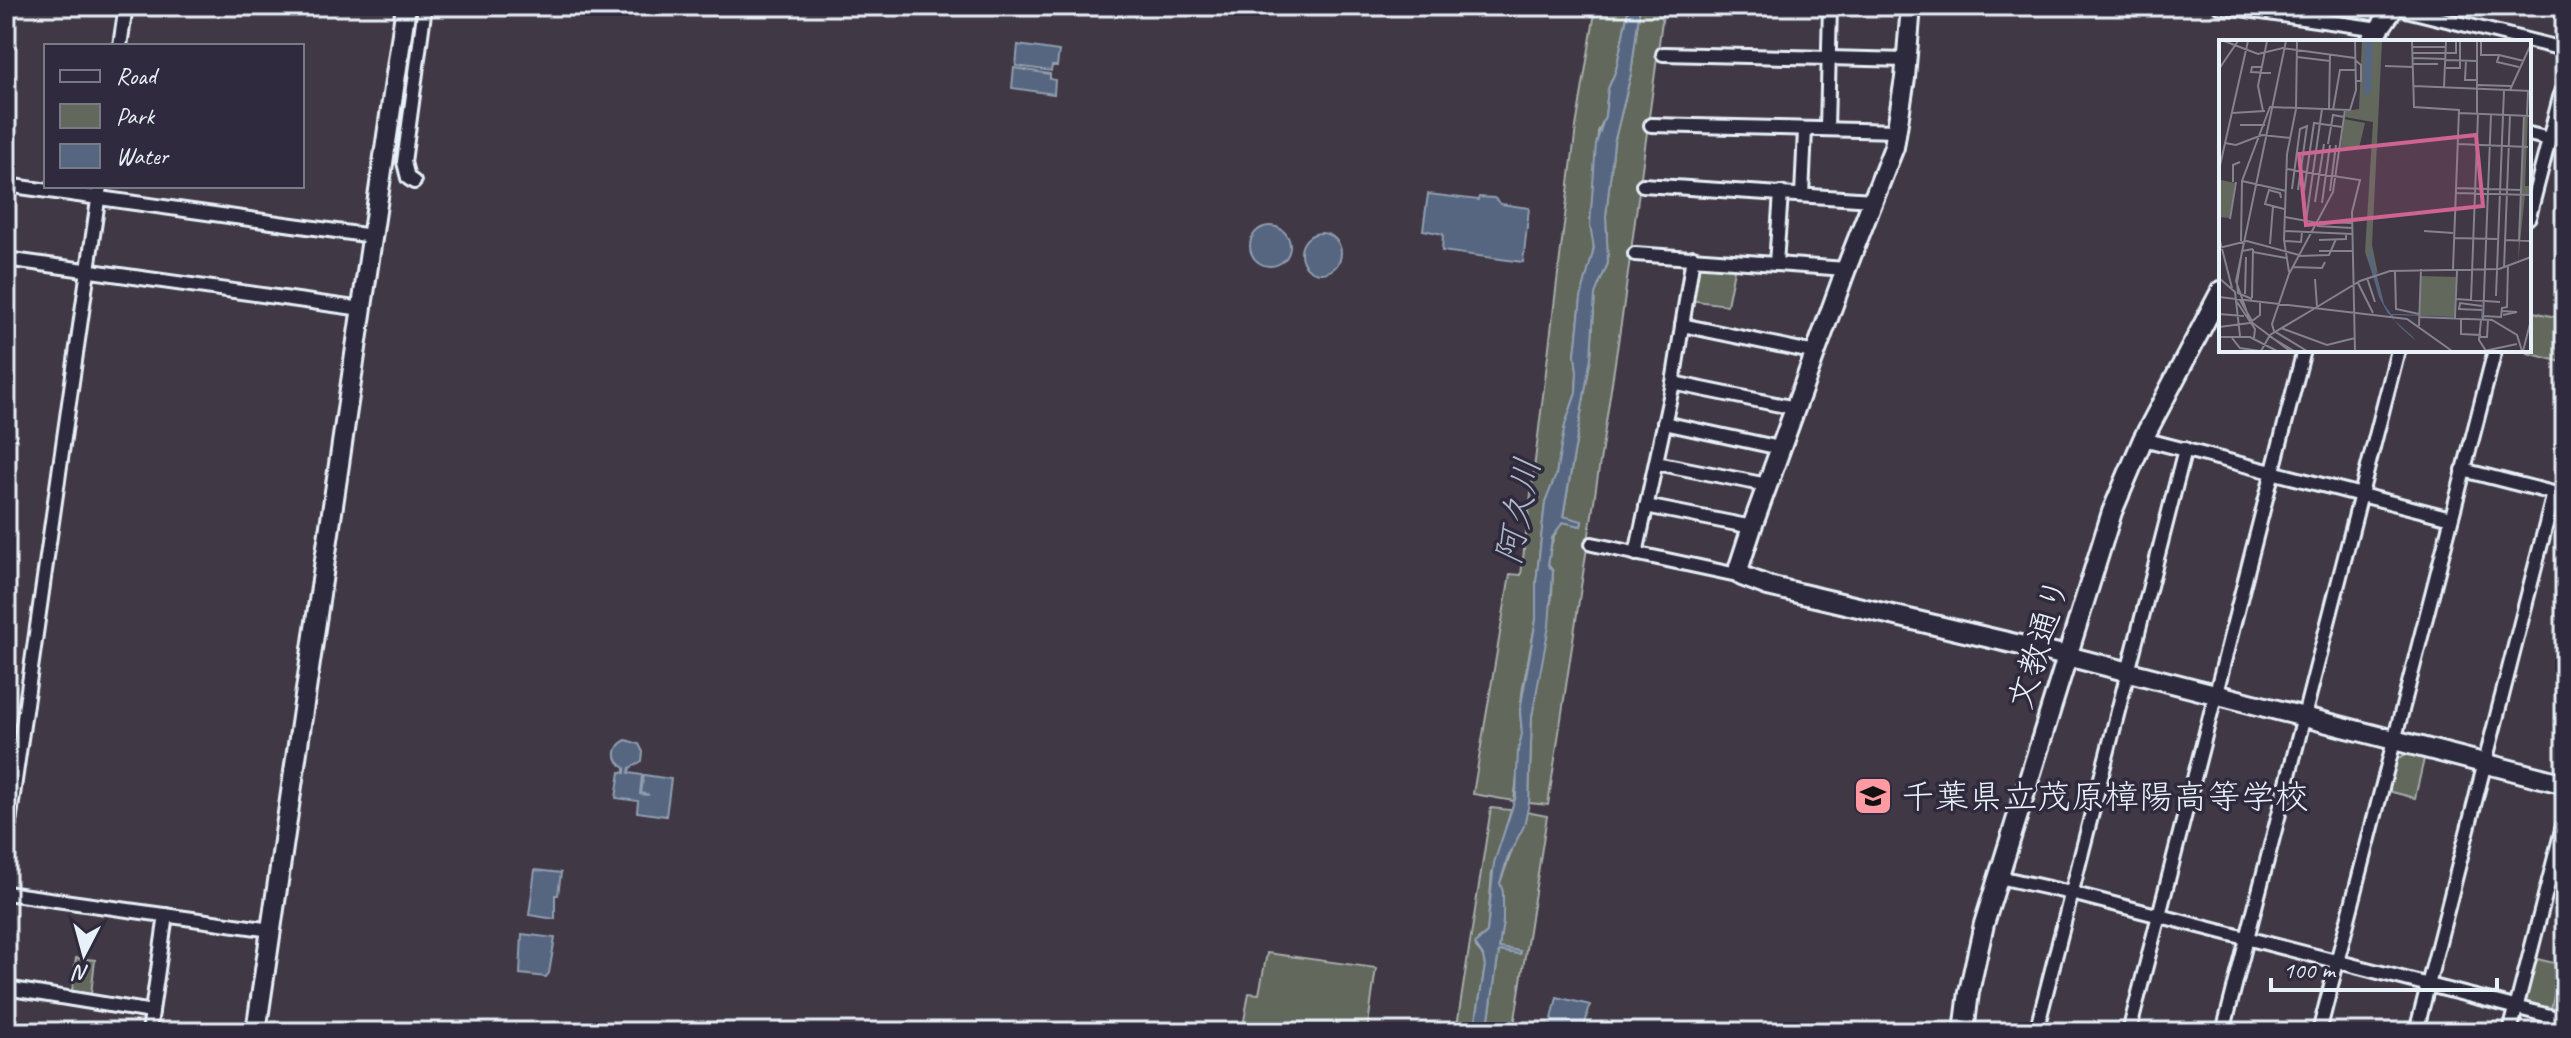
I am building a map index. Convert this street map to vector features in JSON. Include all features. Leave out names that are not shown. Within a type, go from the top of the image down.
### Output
[{"type":"street","points":[[120,44],[126,6]]},
{"type":"street","points":[[256,1032],[406,6]]},
{"type":"street","points":[[414,182],[408,178],[404,162],[425,6]]},
{"type":"street","points":[[1827,129],[1830,6]]},
{"type":"street","points":[[1742,576],[1739,567],[1752,527],[1898,131],[1911,6]]},
{"type":"street","points":[[2219,6],[2374,35],[2395,6],[2528,40]]},
{"type":"street","points":[[2531,41],[2563,49],[2565,54]]},
{"type":"street","points":[[1663,54],[1907,60]]},
{"type":"street","points":[[2531,205],[2565,78]]},
{"type":"street","points":[[1651,125],[1898,131]]},
{"type":"street","points":[[1802,195],[1805,130]]},
{"type":"street","points":[[2531,134],[2549,139]]},
{"type":"street","points":[[6,185],[44,188]]},
{"type":"street","points":[[1643,185],[1873,200]]},
{"type":"street","points":[[46,188],[99,192],[372,236]]},
{"type":"street","points":[[6,844],[99,192]]},
{"type":"street","points":[[1776,263],[1781,193]]},
{"type":"street","points":[[1635,254],[1846,269]]},
{"type":"street","points":[[1636,554],[1673,383],[1693,257]]},
{"type":"street","points":[[6,259],[362,309]]},
{"type":"street","name":"文教通り","points":[[1964,1032],[1984,924],[2112,512],[2143,439],[2219,295]]},
{"type":"street","points":[[1682,325],[1816,353]]},
{"type":"street","points":[[2129,1032],[2303,352]]},
{"type":"street","points":[[2223,1032],[2397,352]]},
{"type":"street","points":[[2319,1032],[2494,352]]},
{"type":"street","points":[[1673,383],[1795,408]]},
{"type":"street","points":[[1664,423],[1780,448]]},
{"type":"street","points":[[2143,439],[2451,518]]},
{"type":"street","points":[[2036,1032],[2185,449]]},
{"type":"street","points":[[1656,463],[1767,485]]},
{"type":"street","points":[[2416,1032],[2560,495],[2463,470]]},
{"type":"street","points":[[1646,506],[1752,527]]},
{"type":"street","points":[[1592,544],[1742,576],[1768,586],[2129,671],[2565,784]]},
{"type":"street","points":[[2510,1032],[2565,818]]},
{"type":"street","points":[[1999,877],[2160,915],[2565,1020]]},
{"type":"street","points":[[6,893],[271,930]]},
{"type":"street","points":[[149,1032],[166,915]]},
{"type":"street","points":[[6,988],[152,1012]]},
{"type":"green space","points":[[1596,6],[1629,6],[1616,70],[1608,89],[1605,117],[1598,132],[1590,225],[1594,241],[1593,256],[1581,298],[1575,355],[1576,393],[1565,425],[1556,475],[1545,503],[1536,583],[1536,620],[1520,711],[1522,734],[1514,801],[1473,794],[1510,574],[1521,575],[1576,127]]},
{"type":"green space","points":[[1640,6],[1664,6],[1623,310],[1548,805],[1529,803],[1532,716],[1552,596],[1553,571],[1548,565],[1559,527],[1563,522],[1581,526],[1582,522],[1563,517],[1591,357],[1595,293],[1608,263],[1606,216],[1614,143],[1631,74]]},
{"type":"green space","points":[[1697,255],[1736,260],[1727,305],[1688,300]]},
{"type":"green space","points":[[2531,311],[2565,319],[2565,363],[2528,353],[2531,352]]},
{"type":"green space","points":[[2406,754],[2424,759],[2415,798],[2388,791],[2395,760]]},
{"type":"green space","points":[[1491,808],[1511,810],[1492,873],[1487,933],[1478,940],[1476,948],[1483,956],[1485,966],[1474,1032],[1456,1032]]},
{"type":"green space","points":[[1526,812],[1547,816],[1513,1032],[1487,1032],[1499,951],[1519,954],[1520,951],[1499,948],[1503,907],[1500,883]]},
{"type":"green space","points":[[1267,953],[1376,968],[1367,1032],[1242,1032],[1249,993],[1259,994]]},
{"type":"green space","points":[[76,958],[95,960],[91,994],[72,991]]},
{"type":"green space","points":[[2533,958],[2562,965],[2550,1012],[2526,1006],[2522,1000]]},
{"type":"water","points":[[1629,6],[1640,6],[1631,74],[1614,143],[1606,216],[1608,263],[1595,294],[1591,357],[1563,516],[1582,521],[1581,526],[1563,522],[1552,538],[1548,565],[1553,571],[1549,626],[1532,716],[1529,803],[1524,826],[1508,857],[1500,883],[1503,921],[1499,948],[1520,951],[1520,954],[1499,951],[1487,1032],[1474,1032],[1485,966],[1475,944],[1487,933],[1494,863],[1516,796],[1518,750],[1522,734],[1520,711],[1536,620],[1536,583],[1545,503],[1556,475],[1565,425],[1576,393],[1575,355],[1581,298],[1594,248],[1590,225],[1596,144]]},
{"type":"water","points":[[1018,45],[1059,51],[1057,66],[1052,66],[1051,71],[1016,66]]},
{"type":"water","points":[[1014,68],[1050,74],[1050,79],[1055,80],[1054,94],[1012,88]]},
{"type":"water","points":[[1428,194],[1478,200],[1479,197],[1494,198],[1501,204],[1529,208],[1523,262],[1442,251],[1443,234],[1423,230]]},
{"type":"water","points":[[1270,226],[1284,232],[1290,246],[1284,260],[1270,266],[1256,260],[1250,246],[1256,232]]},
{"type":"water","points":[[1321,233],[1335,239],[1341,253],[1335,267],[1321,273],[1307,267],[1301,253],[1307,239]]},
{"type":"water","points":[[626,740],[639,744],[643,752],[642,761],[630,768],[629,773],[642,775],[640,794],[649,795],[641,793],[644,775],[671,779],[666,816],[637,812],[638,801],[616,798],[620,772],[625,773],[625,768],[616,758],[616,750]]},
{"type":"water","points":[[535,870],[561,873],[558,895],[555,895],[555,919],[529,915]]},
{"type":"water","points":[[522,934],[555,938],[546,977],[520,974]]},
{"type":"water","points":[[1557,997],[1590,1005],[1583,1032],[1549,1032]]},
{"type":"place","name":"千葉県立茂原樟陽高等学校","points":[[1873,796]]},
{"type":"water label","name":"阿久川","points":[[1517,511]]}]
